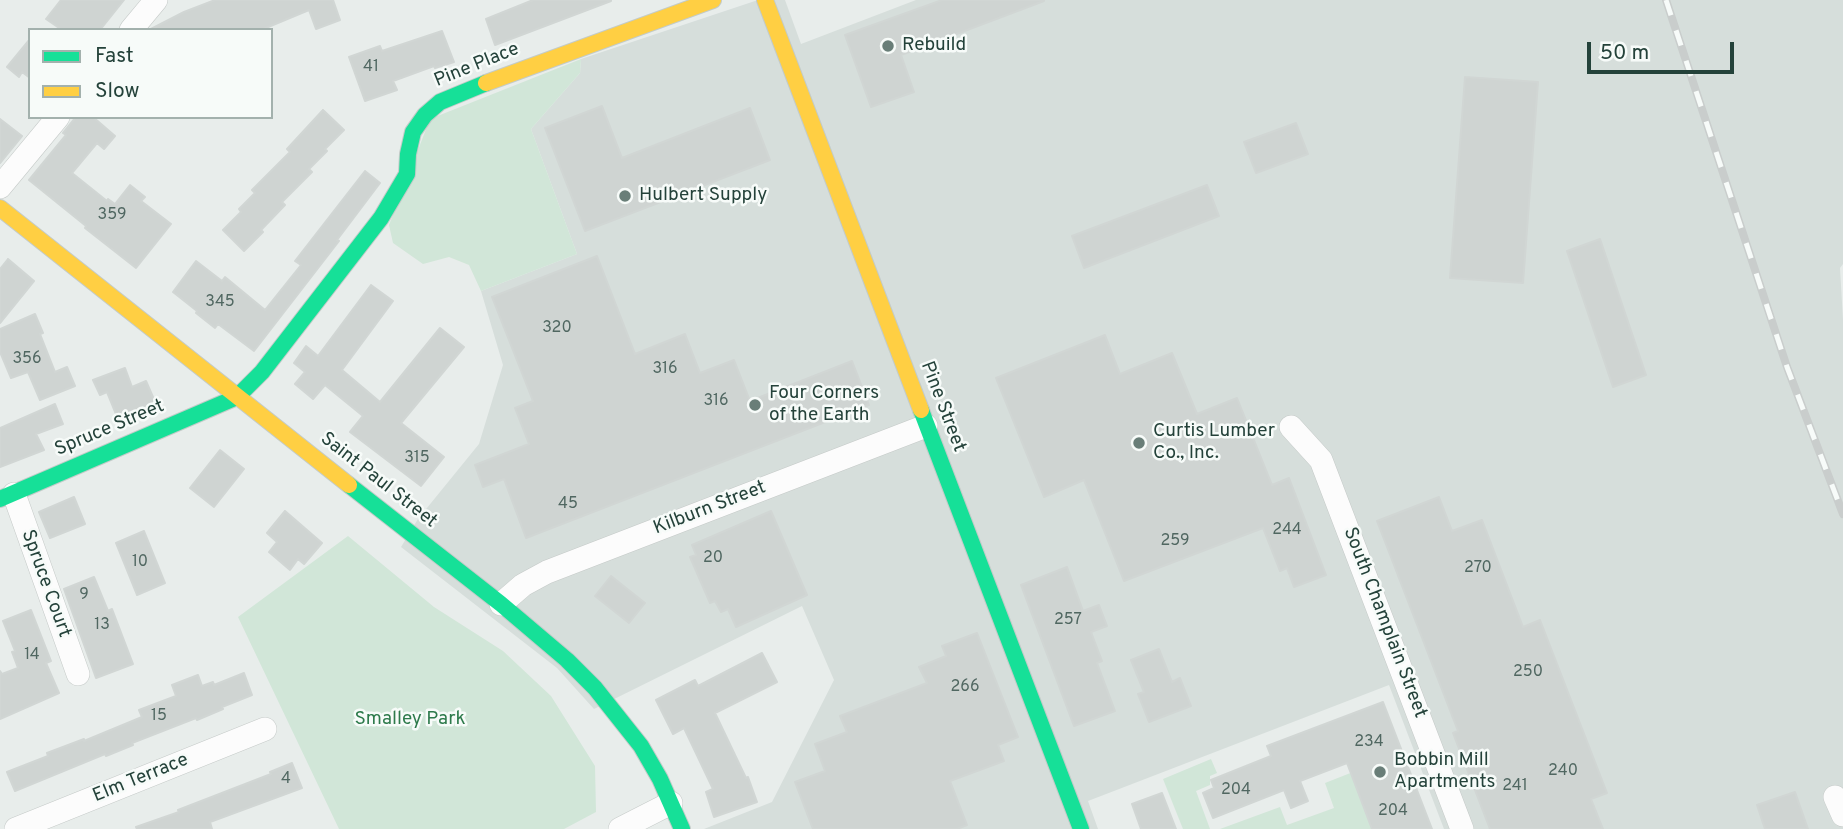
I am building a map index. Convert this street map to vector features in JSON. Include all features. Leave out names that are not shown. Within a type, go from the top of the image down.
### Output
[{"type":"street","points":[[133,28],[156,0]]},
{"type":"street","name":"Pine Place","points":[[237,397],[262,372],[381,218],[407,174],[413,132],[425,115],[440,102],[457,93],[713,0]]},
{"type":"street","name":"Pine Street","points":[[765,0],[1081,829]]},
{"type":"street","points":[[0,187],[56,119]]},
{"type":"street","name":"Saint Paul Street","points":[[0,208],[501,604],[567,660],[595,688],[640,746],[682,829]]},
{"type":"street","name":"Spruce Street","points":[[7,496],[237,397]]},
{"type":"street","name":"Kilburn Street","points":[[501,604],[523,585],[547,572],[926,426]]},
{"type":"street","name":"South Champlain Street","points":[[1291,427],[1321,460],[1462,829]]},
{"type":"street","name":"Spruce Court","points":[[7,496],[78,674]]},
{"type":"street","name":"Elm Terrace","points":[[16,829],[265,729]]},
{"type":"street","points":[[620,829],[671,803]]},
{"type":"shaded area","points":[[758,0],[785,0],[801,44],[916,0],[1843,0],[1843,264],[1840,268],[1843,320],[1843,829],[1444,829],[1389,685],[1088,801],[1098,829],[704,829],[772,802],[834,680],[802,606],[594,709],[557,668],[401,547],[418,519],[479,444],[503,365],[481,291],[577,254],[531,129],[580,73],[581,59]]},
{"type":"green space","points":[[581,59],[580,73],[531,129],[577,254],[481,291],[469,265],[449,257],[423,264],[393,243],[389,225],[430,119]]},
{"type":"green space","name":"Smalley Park","points":[[348,536],[434,607],[503,651],[551,696],[595,766],[596,812],[564,829],[339,829],[238,617]]},
{"type":"green space","points":[[1211,759],[1217,773],[1210,776],[1210,785],[1196,791],[1210,829],[1183,829],[1163,779]]},
{"type":"green space","points":[[1353,772],[1373,829],[1220,829],[1280,807],[1287,825],[1334,808],[1325,783]]},
{"type":"building","points":[[61,0],[124,0],[102,28],[59,28],[46,19]]},
{"type":"building","points":[[215,0],[333,0],[340,20],[316,29],[309,10],[266,28],[153,28]]},
{"type":"building","points":[[533,0],[611,1],[495,45],[486,19]]},
{"type":"building","name":"Rebuild","points":[[942,0],[1044,1],[901,55],[914,92],[871,107],[845,35]]},
{"type":"building","points":[[442,31],[454,62],[435,68],[434,66],[393,81],[397,90],[365,101],[349,57],[380,46],[382,51]]},
{"type":"building","points":[[28,41],[28,76],[22,72],[19,77],[7,67]]},
{"type":"building","points":[[1465,77],[1538,82],[1523,283],[1450,278]]},
{"type":"building","name":"Hulbert Supply","points":[[602,106],[622,158],[750,108],[770,160],[585,231],[545,128]]},
{"type":"building","points":[[323,110],[344,130],[309,169],[312,172],[282,202],[285,205],[261,230],[263,232],[244,251],[223,230],[255,193],[252,190],[290,152],[287,149]]},
{"type":"building","points":[[0,119],[22,136],[0,163]]},
{"type":"building","points":[[74,119],[95,119],[115,136],[104,149],[97,143],[72,173],[107,201],[108,199],[115,204],[130,185],[145,197],[141,201],[171,224],[136,268],[29,180],[66,135],[63,133]]},
{"type":"building","points":[[1296,123],[1308,154],[1256,173],[1244,142]]},
{"type":"building","points":[[365,171],[380,183],[254,351],[218,324],[215,328],[173,292],[196,261],[222,281],[225,277],[265,310],[301,265],[295,261]]},
{"type":"building","points":[[1207,185],[1219,216],[1084,268],[1072,236]]},
{"type":"building","points":[[1600,239],[1646,375],[1613,387],[1567,251]]},
{"type":"building","points":[[597,256],[635,354],[685,334],[700,373],[734,360],[750,401],[852,361],[869,405],[526,538],[504,479],[483,487],[475,465],[529,444],[515,408],[533,401],[492,297]]},
{"type":"building","points":[[8,259],[34,281],[0,323],[0,269]]},
{"type":"building","points":[[371,285],[393,301],[342,370],[380,402],[440,328],[464,347],[401,423],[444,457],[421,486],[350,432],[363,416],[325,385],[313,399],[295,384],[305,372],[294,363],[306,346],[318,356]]},
{"type":"building","points":[[35,314],[55,372],[67,367],[75,386],[40,400],[28,372],[11,378],[0,352],[0,329]]},
{"type":"building","name":"Curtis Lumber Co., Inc.","points":[[1105,335],[1120,374],[1172,353],[1197,414],[1237,398],[1272,485],[1289,478],[1326,575],[1294,587],[1287,568],[1280,571],[1263,528],[1124,581],[1084,480],[1044,497],[996,378]]},
{"type":"building","points":[[125,368],[132,387],[146,381],[156,404],[118,419],[107,392],[100,395],[93,380]]},
{"type":"building","points":[[55,404],[63,424],[36,434],[44,450],[0,467],[0,428]]},
{"type":"building","points":[[220,450],[244,469],[214,507],[190,488]]},
{"type":"building","points":[[74,497],[85,524],[50,538],[39,512]]},
{"type":"building","points":[[1439,497],[1452,531],[1482,520],[1523,627],[1540,620],[1607,793],[1591,799],[1603,829],[1490,829],[1453,733],[1458,731],[1377,521]]},
{"type":"building","points":[[285,511],[322,543],[304,564],[298,559],[290,570],[269,552],[277,542],[267,533]]},
{"type":"building","points":[[771,511],[807,595],[736,627],[728,609],[721,612],[715,601],[710,603],[690,557],[696,555],[692,545]]},
{"type":"building","points":[[144,531],[165,583],[137,595],[116,543]]},
{"type":"building","points":[[1067,567],[1083,611],[1099,605],[1107,626],[1091,632],[1102,661],[1097,663],[1115,711],[1074,726],[1021,585]]},
{"type":"building","points":[[611,576],[645,603],[629,623],[595,596]]},
{"type":"building","points":[[94,577],[108,611],[112,609],[133,664],[96,678],[64,589]]},
{"type":"building","points":[[31,610],[51,661],[46,663],[59,693],[0,719],[0,671],[2,674],[18,668],[12,652],[15,651],[3,621]]},
{"type":"building","points":[[977,633],[1018,737],[998,745],[1004,761],[950,781],[967,825],[957,829],[813,829],[795,782],[825,771],[815,744],[847,732],[840,716],[927,683],[919,667],[946,656],[942,646]]},
{"type":"building","points":[[1159,649],[1172,682],[1180,678],[1191,706],[1149,722],[1138,694],[1144,692],[1131,660]]},
{"type":"building","points":[[762,653],[777,682],[715,713],[746,778],[748,777],[757,802],[714,817],[706,792],[713,789],[684,728],[673,734],[656,700],[695,680],[698,686]]},
{"type":"building","points":[[244,673],[252,695],[197,720],[196,718],[15,791],[7,772],[48,756],[47,753],[142,717],[139,710],[176,696],[172,685],[198,675],[202,686],[213,682],[214,685]]},
{"type":"building","name":"Bobbin Mill Apartments","points":[[1383,702],[1432,829],[1372,829],[1347,763],[1300,781],[1308,801],[1291,808],[1284,790],[1213,818],[1203,793],[1214,788],[1211,780],[1271,756],[1267,746]]},
{"type":"building","points":[[292,763],[302,788],[210,822],[212,829],[136,827],[179,812],[178,810],[271,774],[270,772]]},
{"type":"building","points":[[1795,792],[1808,829],[1765,829],[1757,805]]},
{"type":"building","points":[[1162,793],[1176,829],[1141,829],[1132,804]]},
{"type":"railway","points":[[1666,0],[1787,367],[1843,514]]},
{"type":"traffic: fast","points":[[0,499],[237,397],[262,372],[381,218],[407,174],[413,132],[425,115],[440,102],[486,83]]},
{"type":"traffic: fast","points":[[921,410],[1081,829]]},
{"type":"traffic: fast","points":[[349,485],[501,604],[567,660],[595,688],[641,746],[660,779],[682,829]]},
{"type":"traffic: slow","points":[[486,83],[713,0]]},
{"type":"traffic: slow","points":[[765,0],[921,410]]},
{"type":"traffic: slow","points":[[0,208],[349,485]]},
{"type":"place","name":"Rebuild","points":[[888,46]]},
{"type":"place","name":"Hulbert Supply","points":[[625,196]]},
{"type":"place","name":"Four Corners of the Earth","points":[[755,405]]},
{"type":"place","name":"Curtis Lumber Co., Inc.","points":[[1139,443]]},
{"type":"place","name":"Bobbin Mill Apartments","points":[[1380,772]]}]
